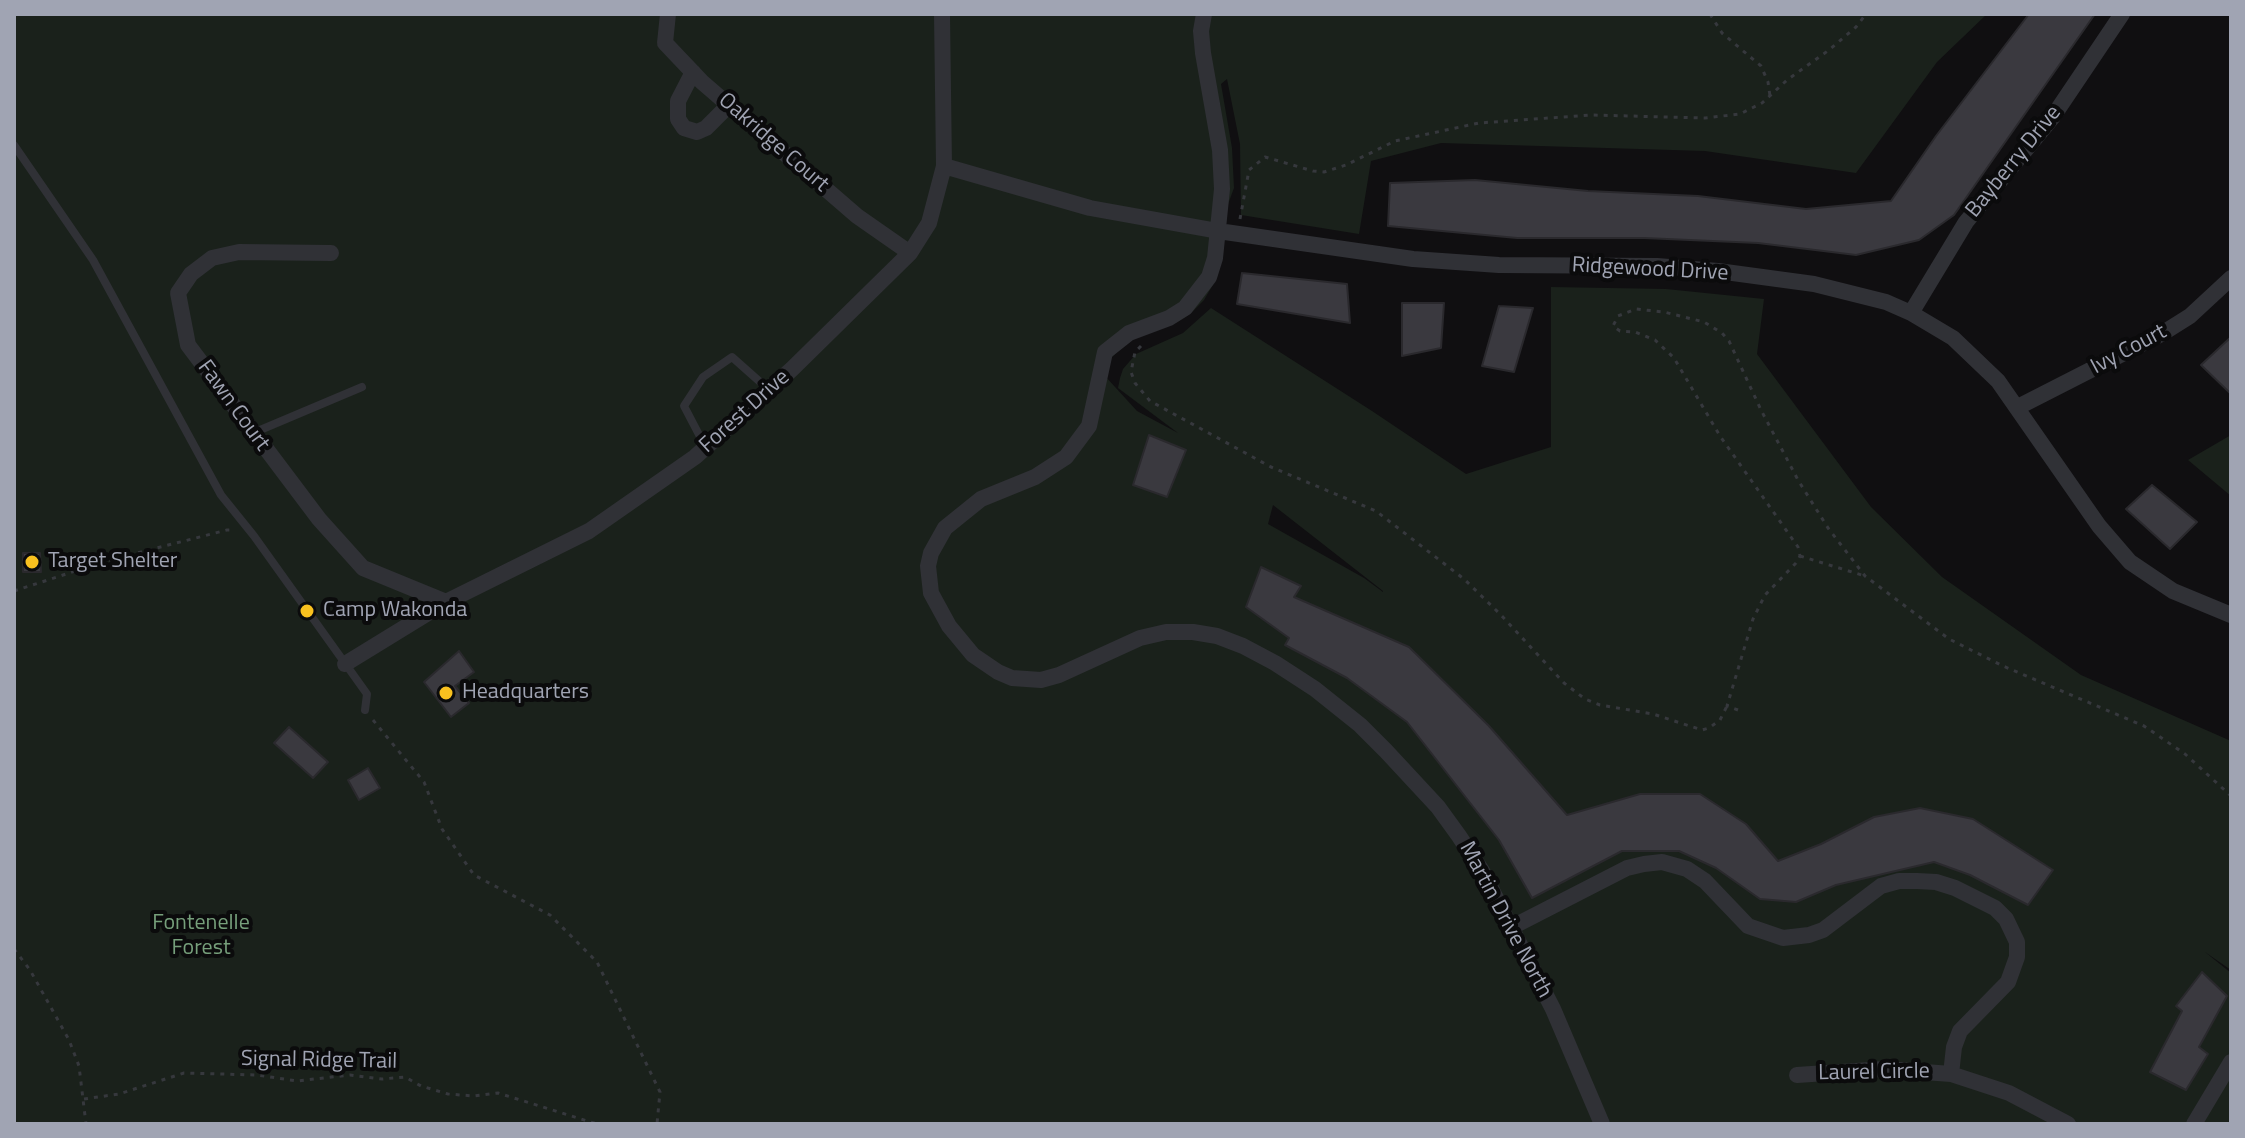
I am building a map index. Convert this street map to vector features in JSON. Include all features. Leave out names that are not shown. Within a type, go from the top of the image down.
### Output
[{"type":"street","name":"Oakridge Court","points":[[668,14],[665,43],[693,72],[857,216],[910,253]]},
{"type":"street","name":"Forest Drive","points":[[345,664],[446,602],[589,531],[706,448],[910,253],[929,223],[944,166],[942,14]]},
{"type":"street","name":"Martin Drive North","points":[[1204,14],[1201,31],[1203,53],[1220,150],[1222,189],[1209,277],[1192,301],[1169,318],[1129,333],[1105,352],[1089,426],[1073,449],[1050,469],[968,507],[945,528],[931,553],[928,566],[931,593],[949,626],[973,655],[1012,678],[1041,680],[1059,675],[1140,638],[1166,632],[1217,636],[1275,663],[1315,689],[1360,725],[1414,779],[1459,836],[1512,927],[1571,1047],[1602,1124]]},
{"type":"street","name":"Bayberry Drive","points":[[1911,313],[1966,222],[2052,118],[2122,14]]},
{"type":"street","points":[[693,72],[678,101],[678,119],[684,128],[697,132],[706,128],[729,105]]},
{"type":"street","name":"Ridgewood Drive","points":[[944,166],[1090,208],[1218,231],[1413,259],[1499,265],[1657,266],[1766,276],[1857,293],[1911,313],[1953,338],[1975,356],[2018,407],[2114,546],[2148,576],[2173,591],[2231,615]]},
{"type":"street","name":"Fawn Court","points":[[331,253],[239,252],[212,258],[191,274],[178,293],[188,345],[319,519],[363,568],[446,602]]},
{"type":"street","name":"Ivy Court","points":[[2018,407],[2163,333],[2190,316],[2231,278]]},
{"type":"street","points":[[1512,927],[1627,868],[1653,863],[1687,869],[1705,881],[1748,926],[1783,938],[1797,938],[1823,930],[1881,886],[1899,881],[1917,881],[1936,882],[1955,888],[1995,908],[2006,919],[2017,942],[2017,957],[2008,982],[1960,1031],[1954,1047],[1951,1074]]},
{"type":"street","points":[[2194,1124],[2231,1062]]},
{"type":"street","name":"Laurel Circle","points":[[1797,1075],[1885,1069],[1951,1074],[2009,1093],[2068,1124]]},
{"type":"lane","points":[[14,145],[93,260],[221,495],[367,694],[365,710]]},
{"type":"lane","points":[[706,448],[684,406],[703,377],[732,357],[768,389]]},
{"type":"lane","points":[[252,433],[362,387]]},
{"type":"path","points":[[1710,14],[1722,33],[1761,66],[1770,96]]},
{"type":"path","points":[[1238,234],[1249,170],[1265,157],[1324,172],[1395,141],[1455,127],[1591,115],[1724,118],[1740,114],[1770,96],[1843,39],[1866,14]]},
{"type":"path","points":[[1800,556],[1794,539],[1720,436],[1674,358],[1655,340],[1635,332],[1616,330],[1613,321],[1618,316],[1636,309],[1648,309],[1704,322],[1722,333],[1729,341],[1798,480],[1828,528],[1865,576],[1949,639],[2155,732],[2185,754],[2231,796]]},
{"type":"path","points":[[1135,352],[1131,372],[1135,383],[1150,401],[1271,467],[1376,511],[1464,579],[1564,683],[1585,699],[1600,705],[1653,714],[1702,730],[1720,720],[1758,607],[1800,556]]},
{"type":"path","points":[[14,591],[106,561],[227,530],[254,536]]},
{"type":"path","points":[[1800,556],[1865,576]]},
{"type":"path","points":[[1727,706],[1738,710]]},
{"type":"path","points":[[365,710],[424,782],[442,829],[474,875],[550,915],[597,962],[660,1092],[657,1124]]},
{"type":"path","points":[[14,949],[62,1025],[79,1066],[86,1124]]},
{"type":"path","name":"Signal Ridge Trail","points":[[84,1099],[119,1094],[184,1073],[257,1075],[297,1081],[350,1075],[382,1079],[405,1077],[421,1086],[448,1094],[474,1096],[498,1093],[597,1124]]},
{"type":"green space","name":"Fontenelle Forest","points":[[14,14],[1987,14],[1937,62],[1856,173],[1705,151],[1441,143],[1371,161],[1359,234],[1241,215],[1240,144],[1227,79],[1221,84],[1232,148],[1234,188],[1227,207],[1214,283],[1204,300],[1190,314],[1121,348],[1110,359],[1105,376],[1137,411],[1178,433],[1118,388],[1120,378],[1123,369],[1136,354],[1183,333],[1211,308],[1466,474],[1551,447],[1551,287],[1666,289],[1764,299],[1757,354],[1871,507],[1942,577],[2081,675],[2231,741],[2231,970],[2205,952],[2231,973],[2231,1124],[14,1124]],"holes":[[[1273,505],[1383,591],[1268,524]]]},
{"type":"green space","points":[[2231,435],[2231,496],[2188,460]]},
{"type":"building","points":[[2029,14],[2095,14],[1954,215],[1919,240],[1856,255],[1758,243],[1644,238],[1517,238],[1388,226],[1390,183],[1475,180],[1588,191],[1698,196],[1806,209],[1891,201]]},
{"type":"building","points":[[1242,273],[1347,284],[1350,323],[1237,304]]},
{"type":"building","points":[[1402,303],[1444,303],[1441,348],[1402,356]]},
{"type":"building","points":[[1499,306],[1533,308],[1514,372],[1482,366]]},
{"type":"building","points":[[2231,337],[2231,394],[2201,365]]},
{"type":"building","points":[[1149,435],[1186,450],[1167,497],[1133,485]]},
{"type":"building","points":[[2152,485],[2197,522],[2170,549],[2126,509]]},
{"type":"building","name":"Target Shelter","points":[[23,553],[40,553],[41,572],[23,572]]},
{"type":"building","points":[[1261,567],[1301,586],[1294,597],[1409,647],[1489,726],[1567,815],[1640,794],[1700,794],[1746,824],[1778,861],[1821,844],[1874,817],[1920,808],[1973,819],[2053,870],[2028,905],[1970,875],[1934,862],[1836,885],[1796,902],[1760,899],[1716,868],[1679,851],[1622,851],[1532,898],[1499,840],[1407,722],[1347,678],[1285,645],[1289,638],[1246,607]]},
{"type":"building","name":"Headquarters","points":[[459,651],[474,672],[455,686],[469,703],[451,717],[424,682]]},
{"type":"building","points":[[289,727],[328,762],[313,778],[274,743]]},
{"type":"building","points":[[368,768],[380,788],[359,800],[348,780]]},
{"type":"building","points":[[2202,972],[2227,996],[2199,1047],[2208,1054],[2186,1090],[2150,1072],[2182,1011],[2176,1006]]},
{"type":"place","name":"Target Shelter","points":[[32,562]]},
{"type":"place","name":"Camp Wakonda","points":[[307,611]]},
{"type":"place","name":"Headquarters","points":[[446,693]]}]
